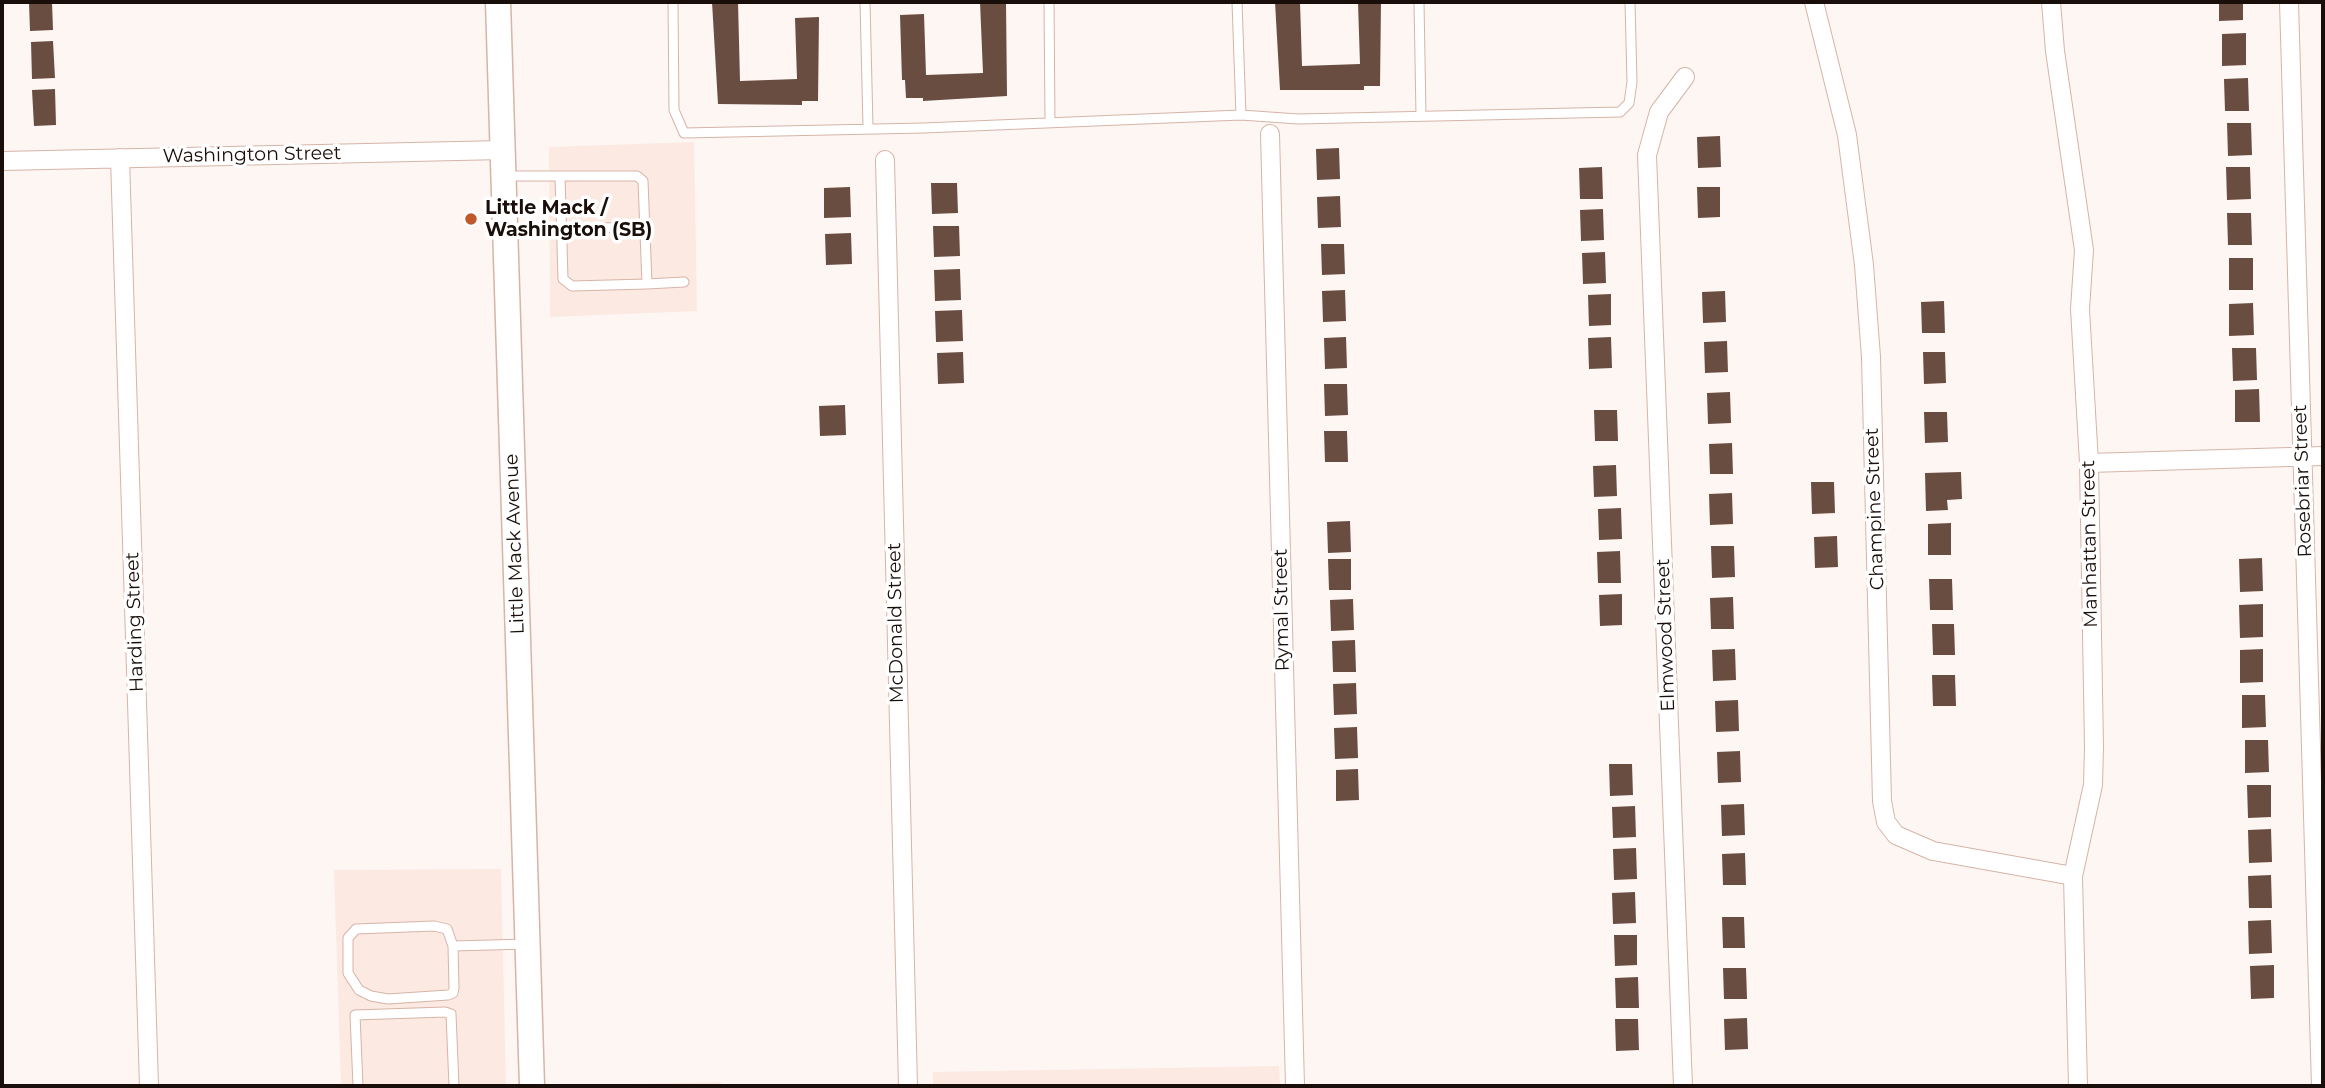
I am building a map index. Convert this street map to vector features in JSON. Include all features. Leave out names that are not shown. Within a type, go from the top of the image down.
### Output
[{"type":"main road","name":"Little Mack Avenue","points":[[498,2],[532,1086]]},
{"type":"street","name":"Champine Street","points":[[1814,2],[1847,135],[1864,265],[1872,371],[1882,801],[1886,822],[1896,835],[1933,851],[2073,876]]},
{"type":"street","name":"Manhattan Street","points":[[2051,2],[2054,51],[2084,250],[2080,309],[2090,463],[2093,785],[2073,876],[2078,1086]]},
{"type":"street","name":"Rosebriar Street","points":[[2289,2],[2322,1086]]},
{"type":"street","name":"Elmwood Street","points":[[1684,1086],[1647,155],[1651,134],[1660,112],[1685,77]]},
{"type":"street","name":"Rymal Street","points":[[1270,134],[1295,1086]]},
{"type":"street","name":"Washington Street","points":[[2,161],[503,150]]},
{"type":"street","name":"Harding Street","points":[[120,158],[149,1086]]},
{"type":"street","name":"McDonald Street","points":[[885,160],[908,1086]]},
{"type":"street","points":[[2090,463],[2323,456]]},
{"type":"lane","points":[[673,2],[674,110],[684,133],[868,127],[924,128],[1241,115],[1298,119],[1620,112],[1629,103],[1632,82],[1630,2]]},
{"type":"lane","points":[[865,2],[868,127]]},
{"type":"lane","points":[[1049,2],[1050,121]]},
{"type":"lane","points":[[1237,2],[1241,115]]},
{"type":"lane","points":[[1419,2],[1421,116]]},
{"type":"lane","points":[[504,176],[637,176],[643,181],[647,284]]},
{"type":"lane","points":[[560,177],[564,279],[572,286],[684,282]]},
{"type":"lane","points":[[504,230],[645,228]]},
{"type":"lane","points":[[434,926],[447,929],[453,946],[454,988],[453,993],[448,995],[388,999],[371,996],[359,990],[348,972],[348,938],[356,929],[434,926]]},
{"type":"lane","points":[[453,946],[528,944]]},
{"type":"lane","points":[[358,1086],[355,1016],[445,1012],[451,1014],[454,1086]]},
{"type":"shaded area","points":[[694,142],[697,311],[550,317],[549,147]]},
{"type":"shaded area","points":[[501,869],[506,1086],[341,1086],[334,870]]},
{"type":"shaded area","points":[[1279,1066],[1280,1086],[933,1086],[933,1072]]},
{"type":"shaded area","points":[[721,1082],[721,1086],[580,1085]]},
{"type":"building","points":[[29,2],[52,2],[53,30],[30,31]]},
{"type":"building","points":[[712,2],[738,2],[740,81],[797,79],[795,18],[819,17],[818,101],[802,101],[802,105],[718,104]]},
{"type":"building","points":[[980,2],[1006,2],[1007,96],[923,101],[923,98],[906,98],[905,80],[902,80],[900,15],[924,14],[926,75],[983,73]]},
{"type":"building","points":[[1275,2],[1300,2],[1302,66],[1360,64],[1358,3],[1381,2],[1380,86],[1364,86],[1364,90],[1280,90]]},
{"type":"building","points":[[2219,2],[2243,2],[2243,20],[2219,21]]},
{"type":"building","points":[[2246,33],[2246,65],[2222,66],[2222,34]]},
{"type":"building","points":[[53,41],[55,78],[32,79],[31,42]]},
{"type":"building","points":[[2248,78],[2249,111],[2225,111],[2224,79]]},
{"type":"building","points":[[55,89],[56,125],[34,126],[32,90]]},
{"type":"building","points":[[2227,123],[2251,123],[2252,155],[2228,156]]},
{"type":"building","points":[[1720,136],[1721,167],[1698,168],[1697,137]]},
{"type":"building","points":[[1339,148],[1340,179],[1317,180],[1316,149]]},
{"type":"building","points":[[1602,167],[1603,199],[1580,199],[1579,168]]},
{"type":"building","points":[[2226,167],[2250,167],[2251,199],[2227,200]]},
{"type":"building","points":[[931,183],[957,183],[958,213],[932,214]]},
{"type":"building","points":[[850,187],[851,217],[824,218],[824,188]]},
{"type":"building","points":[[1697,187],[1720,187],[1720,217],[1698,218]]},
{"type":"building","points":[[1340,196],[1341,227],[1318,228],[1317,197]]},
{"type":"building","points":[[1603,209],[1604,240],[1581,241],[1580,210]]},
{"type":"building","points":[[2227,213],[2251,213],[2252,245],[2228,245]]},
{"type":"building","points":[[933,226],[959,226],[960,256],[934,257]]},
{"type":"building","points":[[851,233],[852,264],[826,265],[825,234]]},
{"type":"building","points":[[1321,244],[1344,244],[1345,274],[1322,275]]},
{"type":"building","points":[[1605,252],[1606,283],[1583,284],[1582,253]]},
{"type":"building","points":[[2229,258],[2253,258],[2253,290],[2229,290]]},
{"type":"building","points":[[960,269],[961,300],[935,301],[934,270]]},
{"type":"building","points":[[1345,290],[1346,321],[1323,322],[1322,291]]},
{"type":"building","points":[[1725,291],[1726,322],[1703,323],[1702,292]]},
{"type":"building","points":[[1611,294],[1611,325],[1589,326],[1588,295]]},
{"type":"building","points":[[1944,301],[1945,333],[1922,333],[1921,302]]},
{"type":"building","points":[[2253,303],[2254,335],[2229,336],[2229,304]]},
{"type":"building","points":[[962,310],[963,341],[936,342],[935,311]]},
{"type":"building","points":[[1346,337],[1347,368],[1325,369],[1324,338]]},
{"type":"building","points":[[1611,337],[1612,368],[1589,369],[1588,338]]},
{"type":"building","points":[[1727,341],[1728,372],[1705,373],[1704,342]]},
{"type":"building","points":[[2232,348],[2256,348],[2257,380],[2233,381]]},
{"type":"building","points":[[963,352],[964,383],[938,384],[937,353]]},
{"type":"building","points":[[1923,352],[1945,352],[1946,383],[1924,384]]},
{"type":"building","points":[[1324,384],[1347,384],[1348,415],[1325,416]]},
{"type":"building","points":[[2259,389],[2260,422],[2235,422],[2235,390]]},
{"type":"building","points":[[1730,392],[1731,423],[1708,424],[1707,393]]},
{"type":"building","points":[[845,405],[846,435],[820,436],[819,406]]},
{"type":"building","points":[[1594,410],[1617,410],[1618,441],[1595,441]]},
{"type":"building","points":[[1924,412],[1947,412],[1948,442],[1925,443]]},
{"type":"building","points":[[1324,431],[1347,431],[1348,462],[1325,462]]},
{"type":"building","points":[[1732,443],[1733,474],[1710,474],[1709,444]]},
{"type":"building","points":[[1616,465],[1617,496],[1594,497],[1593,466]]},
{"type":"building","points":[[1961,472],[1962,499],[1947,500],[1948,510],[1926,511],[1925,473]]},
{"type":"building","points":[[1811,482],[1834,482],[1835,513],[1812,514]]},
{"type":"building","points":[[1732,493],[1733,524],[1710,525],[1709,494]]},
{"type":"building","points":[[1621,508],[1622,539],[1599,540],[1598,509]]},
{"type":"building","points":[[1350,521],[1351,552],[1328,553],[1327,522]]},
{"type":"building","points":[[1951,523],[1951,555],[1928,555],[1928,524]]},
{"type":"building","points":[[1837,536],[1838,567],[1815,568],[1814,537]]},
{"type":"building","points":[[1711,546],[1734,546],[1735,577],[1712,578]]},
{"type":"building","points":[[1620,551],[1621,583],[1598,583],[1597,552]]},
{"type":"building","points":[[2262,558],[2263,591],[2240,592],[2239,559]]},
{"type":"building","points":[[1328,559],[1351,559],[1351,590],[1329,590]]},
{"type":"building","points":[[1929,579],[1952,579],[1953,610],[1930,610]]},
{"type":"building","points":[[1622,594],[1622,625],[1600,626],[1599,595]]},
{"type":"building","points":[[1733,597],[1734,629],[1711,629],[1710,598]]},
{"type":"building","points":[[1353,599],[1354,630],[1331,631],[1330,600]]},
{"type":"building","points":[[2263,604],[2263,637],[2240,638],[2239,605]]},
{"type":"building","points":[[1932,624],[1954,624],[1955,655],[1933,655]]},
{"type":"building","points":[[1355,640],[1356,672],[1333,672],[1332,641]]},
{"type":"building","points":[[1735,649],[1736,680],[1713,681],[1712,650]]},
{"type":"building","points":[[2263,649],[2263,682],[2240,683],[2240,650]]},
{"type":"building","points":[[1932,675],[1955,675],[1956,706],[1933,706]]},
{"type":"building","points":[[1356,683],[1357,714],[1334,715],[1333,684]]},
{"type":"building","points":[[2242,695],[2265,695],[2266,727],[2242,728]]},
{"type":"building","points":[[1738,700],[1739,731],[1716,732],[1715,701]]},
{"type":"building","points":[[1357,727],[1358,758],[1335,759],[1334,728]]},
{"type":"building","points":[[2245,740],[2268,740],[2269,772],[2245,773]]},
{"type":"building","points":[[1740,751],[1741,782],[1718,783],[1717,752]]},
{"type":"building","points":[[1609,764],[1632,764],[1633,795],[1610,796]]},
{"type":"building","points":[[1358,769],[1359,800],[1336,801],[1336,770]]},
{"type":"building","points":[[2247,785],[2271,785],[2271,817],[2248,818]]},
{"type":"building","points":[[1744,804],[1745,835],[1722,836],[1721,805]]},
{"type":"building","points":[[1635,806],[1636,837],[1613,838],[1612,807]]},
{"type":"building","points":[[2271,829],[2272,862],[2249,863],[2248,830]]},
{"type":"building","points":[[1636,848],[1637,879],[1614,880],[1613,849]]},
{"type":"building","points":[[1745,853],[1746,885],[1723,885],[1722,854]]},
{"type":"building","points":[[2271,875],[2272,908],[2249,908],[2248,876]]},
{"type":"building","points":[[1635,892],[1636,923],[1613,924],[1612,893]]},
{"type":"building","points":[[1722,917],[1744,917],[1745,948],[1723,948]]},
{"type":"building","points":[[2271,920],[2272,953],[2249,954],[2248,921]]},
{"type":"building","points":[[1614,935],[1637,935],[1637,965],[1615,966]]},
{"type":"building","points":[[2274,965],[2274,998],[2251,999],[2250,966]]},
{"type":"building","points":[[1723,968],[1746,968],[1747,999],[1724,999]]},
{"type":"building","points":[[1638,977],[1639,1008],[1616,1008],[1615,978]]},
{"type":"building","points":[[1747,1018],[1748,1049],[1725,1050],[1724,1019]]},
{"type":"building","points":[[1615,1019],[1638,1019],[1639,1050],[1616,1051]]},
{"type":"place","name":"Little Mack / Washington (SB)","points":[[471,219]]}]
